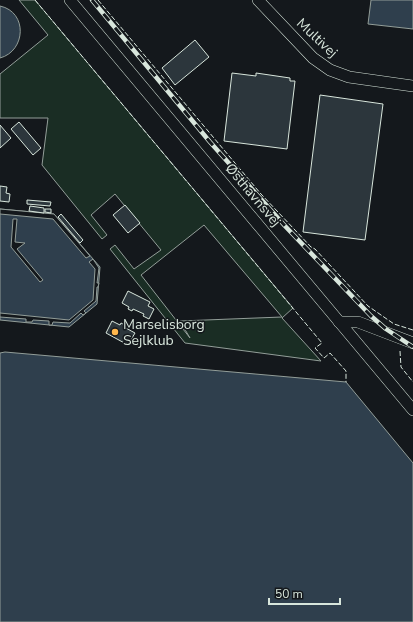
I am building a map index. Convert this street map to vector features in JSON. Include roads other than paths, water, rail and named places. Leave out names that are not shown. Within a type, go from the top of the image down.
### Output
[{"type":"street","name":"Østhavnsvej","points":[[70,0],[413,410]]},
{"type":"street","name":"Multivej","points":[[258,0],[313,58],[330,70],[349,77],[413,86]]},
{"type":"street","points":[[339,322],[358,322],[413,343]]},
{"type":"water","points":[[371,0],[413,0],[413,29],[368,24]]},
{"type":"water","points":[[0,6],[9,10],[15,16],[19,23],[20,32],[19,40],[15,48],[9,54],[0,58]]},
{"type":"water","points":[[0,209],[54,214],[100,267],[97,304],[69,327],[0,320]]},
{"type":"water","points":[[5,352],[346,382],[413,463],[413,622],[0,622],[0,353]]},
{"type":"railway","points":[[92,0],[210,142],[285,226],[371,316],[386,329],[413,347]]},
{"type":"place","name":"Marselisborg Sejlklub","points":[[115,332]]}]
